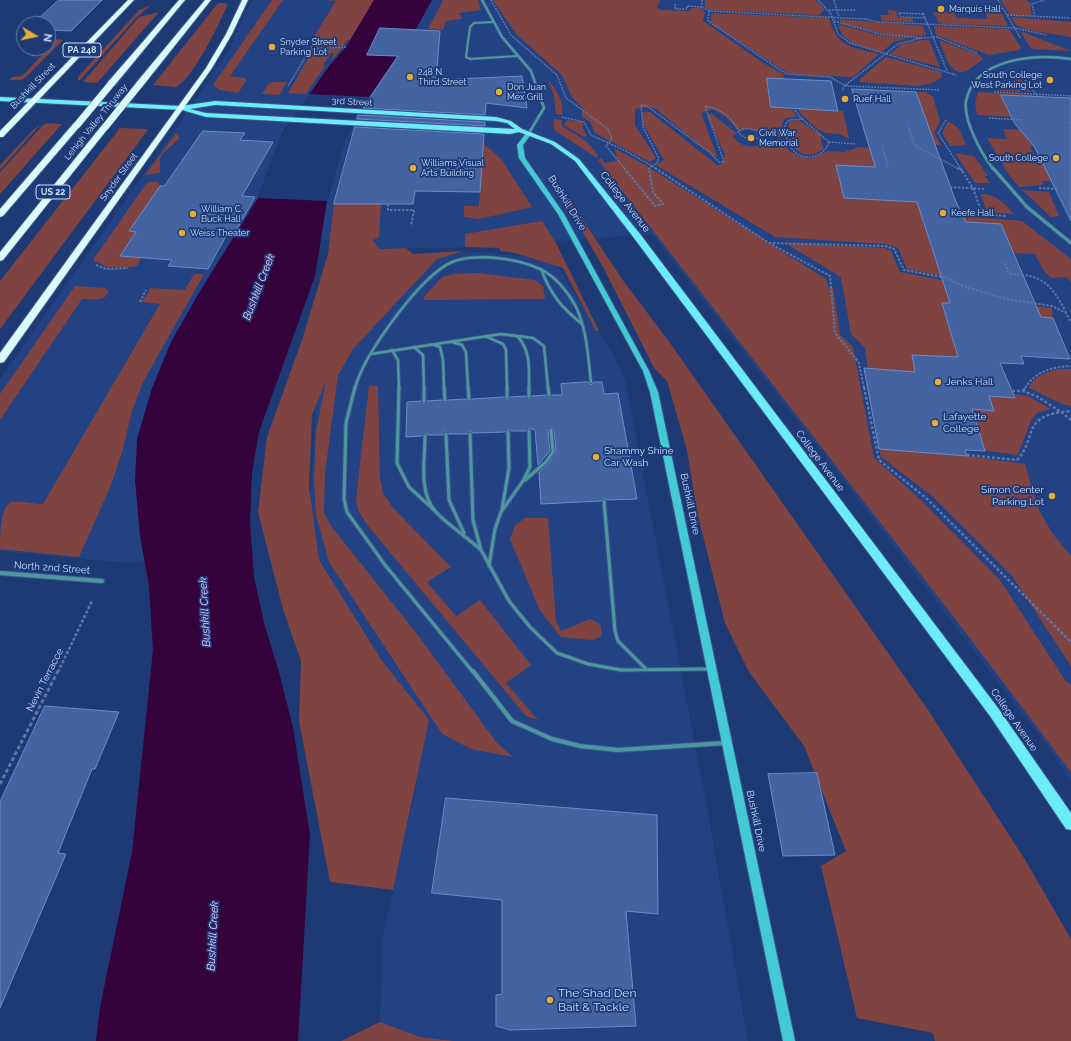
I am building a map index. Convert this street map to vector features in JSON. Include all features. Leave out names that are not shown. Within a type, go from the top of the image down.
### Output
[{"type":"highway","name":"Bushkill Street","points":[[0,135],[131,0]]},
{"type":"highway","name":"Lehigh Valley Thruway","points":[[0,214],[182,0]]},
{"type":"highway","name":"Snyder Street","points":[[0,360],[181,108],[220,51],[245,0]]},
{"type":"highway","name":"Lehigh Valley Thruway","points":[[0,258],[206,2]]},
{"type":"main road","name":"3rd Street","points":[[0,99],[181,108],[215,103],[496,119],[509,122],[520,130],[529,133]]},
{"type":"main road","name":"3rd Street","points":[[181,108],[206,115],[510,132],[520,130]]},
{"type":"main road","name":"College Avenue","points":[[529,133],[564,150],[582,166],[637,236],[994,712],[1071,824]]},
{"type":"street","name":"Bushkill Drive","points":[[482,0],[493,22],[517,56],[531,71],[543,101],[542,113],[520,145],[522,158],[561,214],[650,380],[654,392],[789,1041]]},
{"type":"street","points":[[1071,59],[1036,57],[1003,62],[982,76],[971,89],[966,105],[975,138],[991,166],[1019,198],[1071,242]]},
{"type":"street","name":"North 2nd Street","points":[[0,573],[102,581]]},
{"type":"lane","points":[[493,22],[474,23],[470,27],[466,57],[470,59],[517,56]]},
{"type":"lane","points":[[591,382],[583,324],[575,305],[561,285],[541,269],[512,260],[486,258],[461,259],[448,264],[424,284],[398,315],[371,354],[358,377],[346,423],[344,499],[347,512],[385,565],[448,640],[512,721],[552,739],[580,746],[618,750],[727,742]]},
{"type":"lane","points":[[541,269],[548,291],[552,297],[583,324]]},
{"type":"lane","points":[[371,354],[483,336],[516,335],[533,338],[544,346],[549,395]]},
{"type":"lane","points":[[516,335],[524,342],[528,353],[529,396]]},
{"type":"lane","points":[[483,336],[500,342],[506,350],[507,397]]},
{"type":"lane","points":[[446,342],[458,343],[462,345],[466,352],[469,399]]},
{"type":"lane","points":[[432,344],[440,347],[445,400]]},
{"type":"lane","points":[[414,347],[423,355],[424,401]]},
{"type":"lane","points":[[392,350],[398,360],[399,370],[397,463],[409,487],[481,550]]},
{"type":"lane","points":[[523,481],[546,462],[553,452],[551,430]]},
{"type":"lane","points":[[501,512],[523,481],[530,467],[529,431]]},
{"type":"lane","points":[[489,566],[495,530],[501,512],[508,480],[508,432]]},
{"type":"lane","points":[[446,434],[449,500],[464,534]]},
{"type":"lane","points":[[470,434],[473,520],[481,550],[509,602],[530,627],[557,654],[588,664],[621,670],[712,670]]},
{"type":"lane","points":[[425,436],[424,484],[428,498],[435,511]]},
{"type":"lane","points":[[604,501],[615,631],[618,642],[646,669]]},
{"type":"path","points":[[491,0],[511,35],[557,74],[566,98],[608,129],[612,139],[610,144],[606,146],[655,206],[663,204],[653,192],[648,169],[658,162],[658,157],[656,150],[644,129],[641,105],[647,106],[709,152],[719,162],[724,162],[724,156],[714,134],[705,106],[714,107],[722,111],[734,122],[739,131],[739,136],[745,139],[756,139],[761,135],[786,136]]},
{"type":"path","points":[[702,0],[702,7]]},
{"type":"path","points":[[818,0],[833,17],[838,34],[844,40],[884,55],[962,77]]},
{"type":"path","points":[[834,0],[839,17]]},
{"type":"path","points":[[998,0],[1022,39]]},
{"type":"path","points":[[1035,17],[1032,4],[1044,0]]},
{"type":"path","points":[[675,4],[675,9],[687,9],[687,6],[702,7],[709,11],[839,17],[865,19],[879,22],[1015,28],[1050,36]]},
{"type":"path","points":[[982,8],[1004,9]]},
{"type":"path","points":[[828,10],[856,10]]},
{"type":"path","points":[[709,11],[708,21],[786,74],[830,77],[846,86],[940,90]]},
{"type":"path","points":[[925,18],[901,17],[899,13],[923,13],[947,72]]},
{"type":"path","points":[[1007,15],[1071,18]]},
{"type":"path","points":[[834,22],[880,34],[921,38]]},
{"type":"path","points":[[843,91],[846,86],[898,44],[921,38],[933,37],[984,55]]},
{"type":"path","points":[[288,87],[315,41]]},
{"type":"path","points":[[311,48],[346,47]]},
{"type":"path","points":[[786,74],[787,79]]},
{"type":"path","points":[[993,92],[1071,96]]},
{"type":"path","points":[[793,108],[802,119],[814,129],[823,133],[829,142]]},
{"type":"path","points":[[564,118],[584,122],[591,135],[652,166],[769,242],[830,276],[835,333],[859,363],[879,460],[926,498],[1071,642]]},
{"type":"path","points":[[802,119],[792,119],[786,122],[786,136],[792,149],[800,155],[810,157],[825,151],[829,142]]},
{"type":"path","points":[[946,120],[938,133],[973,188],[982,214]]},
{"type":"path","points":[[1013,120],[1023,120]]},
{"type":"path","points":[[907,122],[914,144],[917,147],[963,172]]},
{"type":"path","points":[[739,131],[745,128],[752,128],[759,131],[761,135]]},
{"type":"path","points":[[829,142],[855,144]]},
{"type":"path","points":[[882,146],[888,167]]},
{"type":"path","points":[[950,187],[980,189]]},
{"type":"path","points":[[1047,188],[1058,189]]},
{"type":"path","points":[[388,204],[388,210],[414,210],[411,226]]},
{"type":"path","points":[[947,212],[1002,216]]},
{"type":"path","points":[[769,242],[885,246],[894,249],[904,270],[946,278],[963,286],[1006,299],[1052,306],[1066,313]]},
{"type":"path","points":[[92,263],[106,269],[128,268]]},
{"type":"path","points":[[1004,263],[1009,274],[1033,276],[1038,278],[1059,298],[1071,322]]},
{"type":"path","points":[[140,302],[146,290]]},
{"type":"path","points":[[1023,391],[1030,378],[1048,369],[1071,366]]},
{"type":"path","points":[[1012,390],[1023,391],[1038,398],[1071,420]]},
{"type":"path","points":[[966,455],[1017,460],[1023,452],[1037,421],[1043,416],[1071,411]]},
{"type":"path","name":"Nevin Terracce","points":[[0,784],[49,690],[102,581]]},
{"type":"shaded area","name":"Lafayette College","points":[[252,0],[1071,0],[1071,781],[1051,751],[652,234],[482,247],[376,249],[292,234],[218,548],[127,563],[0,551],[0,379],[205,87],[227,53]]},
{"type":"shaded area","points":[[272,0],[283,0],[230,76],[245,78],[246,81],[238,93],[220,90],[213,85]]},
{"type":"shaded area","points":[[324,0],[374,0],[350,40],[347,40],[344,46],[314,48],[318,40],[312,40],[336,1]]},
{"type":"shaded area","points":[[443,0],[478,0],[481,10],[459,13],[462,19],[446,21],[443,30],[428,29]]},
{"type":"shaded area","points":[[493,0],[660,0],[657,8],[661,10],[690,11],[692,8],[700,8],[705,12],[703,21],[762,62],[783,74],[784,79],[767,78],[771,107],[790,108],[797,116],[784,119],[782,124],[784,137],[767,136],[762,132],[749,129],[739,131],[725,116],[713,109],[701,113],[717,156],[716,158],[656,109],[649,107],[635,109],[635,125],[656,158],[650,162],[595,133],[590,122],[582,117],[583,109],[572,97],[562,75],[516,34]]},
{"type":"shaded area","points":[[705,0],[815,0],[825,9],[819,15],[709,10],[705,6]]},
{"type":"shaded area","points":[[1001,0],[1026,0],[1030,3],[1032,16],[1010,15]]},
{"type":"shaded area","points":[[218,3],[226,3],[227,6],[205,50],[190,73],[176,87],[153,85]]},
{"type":"shaded area","points":[[151,5],[137,17],[80,80],[78,80],[78,77],[139,10]]},
{"type":"shaded area","points":[[983,9],[1000,10],[1008,26],[942,24],[937,21],[937,18],[933,13],[954,12],[957,18],[988,19]]},
{"type":"shaded area","points":[[887,10],[899,11],[896,12],[899,18],[912,18],[914,22],[882,21],[880,15],[889,15]]},
{"type":"shaded area","points":[[159,12],[97,83],[83,82],[139,17]]},
{"type":"shaded area","points":[[712,13],[829,18],[832,28],[841,41],[847,45],[879,54],[853,77],[789,74],[710,22]]},
{"type":"shaded area","points":[[1011,17],[1071,22],[1071,37],[1028,30],[1016,25]]},
{"type":"shaded area","points":[[838,19],[923,26],[926,35],[907,36],[884,34],[843,23]]},
{"type":"shaded area","points":[[838,24],[878,35],[910,38],[893,42],[882,52],[849,41],[840,31]]},
{"type":"shaded area","points":[[934,26],[1009,29],[1021,48],[1019,50],[989,55],[936,35]]},
{"type":"shaded area","points":[[1020,31],[1071,51],[1034,49],[1030,47]]},
{"type":"shaded area","points":[[57,39],[63,40],[56,47]]},
{"type":"shaded area","points":[[929,40],[940,67],[890,54],[902,44]]},
{"type":"shaded area","points":[[939,40],[979,55],[983,59],[968,70],[962,72],[957,71],[952,68],[949,63]]},
{"type":"shaded area","points":[[342,48],[333,59],[334,53],[331,53],[323,65],[325,66],[306,94],[288,93],[313,50]]},
{"type":"shaded area","points":[[41,56],[47,56],[25,78],[21,80],[9,80],[12,77],[22,76]]},
{"type":"shaded area","points":[[886,57],[941,72],[942,77],[932,83],[918,86],[860,82],[860,79]]},
{"type":"shaded area","points":[[1019,76],[1030,92],[999,91]]},
{"type":"shaded area","points":[[547,78],[561,100],[563,110],[562,115],[556,114],[554,96]]},
{"type":"shaded area","points":[[287,82],[279,95],[262,94],[269,83]]},
{"type":"shaded area","points":[[916,92],[926,92],[933,97],[940,121],[934,133],[941,145],[920,144],[910,122],[927,123]]},
{"type":"shaded area","points":[[978,92],[1033,96],[1001,95],[1012,117],[977,115],[975,103]]},
{"type":"shaded area","points":[[797,108],[843,111],[849,139],[840,134],[826,133],[817,129],[802,115]]},
{"type":"shaded area","points":[[642,112],[650,112],[717,165],[722,164],[725,155],[707,115],[711,113],[736,133],[733,136],[744,145],[754,147],[767,141],[784,143],[788,150],[800,157],[811,159],[828,151],[844,152],[859,147],[875,148],[875,167],[836,165],[844,198],[934,203],[923,220],[935,259],[983,262],[948,277],[907,269],[898,248],[885,244],[775,237],[656,165],[664,160],[643,124]]},
{"type":"shaded area","points":[[554,119],[562,120],[562,126],[586,141],[598,156],[597,158],[554,130]]},
{"type":"shaded area","points":[[567,120],[583,122],[583,129],[587,136],[584,137],[564,125]]},
{"type":"shaded area","points":[[798,120],[821,135],[821,142],[824,149],[815,154],[809,155],[799,152],[795,148],[789,137],[788,126],[790,121]]},
{"type":"shaded area","points":[[948,121],[959,129],[966,145],[950,146],[942,133]]},
{"type":"shaded area","points":[[47,123],[62,124],[0,194],[0,172],[43,125]]},
{"type":"shaded area","points":[[40,125],[0,170],[0,165],[34,129]]},
{"type":"shaded area","points":[[120,128],[147,129],[147,131],[0,329],[0,281]]},
{"type":"shaded area","points":[[1003,129],[1038,131],[1034,146],[1030,146],[1034,155],[1039,155],[1055,181],[1042,181],[1042,185],[1019,187],[1009,175],[987,138],[1007,139]]},
{"type":"shaded area","points":[[176,133],[180,138],[163,153],[160,158],[160,173],[145,175]]},
{"type":"shaded area","points":[[439,142],[484,144],[502,160],[532,207],[479,219],[464,217],[464,206],[479,206],[483,146]]},
{"type":"shaded area","points":[[614,148],[647,166],[826,279],[828,287],[833,287],[840,335],[853,347],[874,458],[922,501],[1000,580],[1065,680],[1071,685],[1071,772],[956,620],[598,160],[602,158],[604,163],[618,161]]},
{"type":"shaded area","points":[[955,153],[974,156],[988,176],[985,176],[990,183],[976,183]]},
{"type":"shaded area","points":[[555,178],[622,279],[670,343],[926,707],[1024,858],[1071,939],[1071,1041],[935,1041],[933,1033],[857,1018],[821,866],[846,851],[804,746],[749,672],[725,623],[697,512],[687,450],[667,381],[654,368],[603,267],[552,179]]},
{"type":"shaded area","points":[[150,182],[157,182],[163,186],[160,186],[129,231],[136,232],[120,255],[141,258],[138,265],[133,267],[107,267],[93,260],[146,184]]},
{"type":"shaded area","points":[[1022,190],[1049,192],[1059,216],[1051,217]]},
{"type":"shaded area","points":[[983,194],[996,198],[1014,214],[987,212],[981,195]]},
{"type":"shaded area","points":[[334,204],[381,204],[379,237],[373,240],[379,249],[406,248],[413,254],[464,251],[437,259],[353,349],[338,375],[325,473],[324,513],[331,526],[417,634],[497,743],[513,757],[471,749],[442,734],[329,562],[316,515],[314,479],[316,432],[326,381],[312,415],[309,486],[319,560],[382,661],[429,720],[393,890],[330,882],[299,721],[301,661],[283,609],[258,512],[267,437],[302,340],[328,254]]},
{"type":"shaded area","points":[[949,215],[1022,221],[1071,259],[1071,282],[1067,277],[1051,278],[1044,271],[1035,254],[1013,253],[951,221]]},
{"type":"shaded area","points":[[542,221],[556,243],[599,331],[596,331],[563,268],[515,253],[501,251],[499,248],[465,247],[465,234]]},
{"type":"shaded area","points":[[785,243],[885,248],[891,251],[900,272],[947,281],[1006,302],[1052,308],[1053,318],[1007,314],[1004,307],[943,303],[959,358],[916,373],[868,369],[865,348],[851,334],[841,277]]},
{"type":"shaded area","points":[[480,252],[553,259],[614,356],[625,380],[704,791],[748,1041],[454,1041],[420,1037],[380,1022],[382,939],[417,782],[308,541],[318,371],[377,255]]},
{"type":"shaded area","points":[[478,273],[535,280],[543,286],[545,299],[425,300],[423,298],[442,277],[453,274]]},
{"type":"shaded area","points":[[194,274],[204,274],[143,382],[132,411],[123,449],[111,485],[79,557],[0,549],[1,523],[7,505],[11,502],[43,504],[160,304],[141,302],[149,292],[150,288],[185,290]]},
{"type":"shaded area","points":[[75,286],[105,288],[109,291],[107,295],[101,299],[82,299],[0,420],[0,394]]},
{"type":"shaded area","points":[[1059,369],[1071,369],[1071,406],[1056,401],[1029,388],[1038,377]]},
{"type":"shaded area","points":[[369,386],[378,386],[380,478],[383,493],[393,508],[451,567],[427,582],[456,616],[480,600],[531,665],[506,683],[538,720],[526,716],[368,526],[358,510],[356,499]]},
{"type":"shaded area","points":[[1013,394],[1028,396],[1051,409],[1037,413],[1031,421],[1018,454],[1014,456],[1013,454],[985,451],[972,409],[994,411],[989,396],[1014,398]]},
{"type":"shaded area","points":[[879,449],[967,456],[1025,464],[1038,508],[1052,533],[1071,556],[1071,666],[1012,576],[932,496],[881,457]]},
{"type":"shaded area","points":[[525,518],[548,518],[556,621],[561,631],[590,619],[600,624],[602,636],[592,640],[561,637],[540,611],[510,539],[515,525]]},
{"type":"shaded area","points":[[380,1022],[420,1037],[454,1041],[341,1041]]},
{"type":"water","name":"Bushkill Creek","points":[[374,0],[432,0],[416,29],[369,97],[345,138],[327,201],[315,276],[259,432],[252,473],[250,521],[254,577],[264,623],[279,672],[293,727],[310,835],[298,1041],[96,1041],[100,1007],[132,852],[153,650],[149,586],[140,536],[135,480],[137,439],[152,388],[171,342],[200,291],[258,198],[283,132],[329,66],[346,47]]},
{"type":"pier","points":[[309,94],[369,97],[346,136],[327,201],[258,198],[283,132]]},
{"type":"building","points":[[59,0],[102,0],[71,31],[56,30],[56,16],[42,16]]},
{"type":"building","points":[[380,28],[440,31],[436,80],[522,76],[527,108],[486,103],[485,115],[363,108],[398,56],[367,55]]},
{"type":"building","points":[[767,78],[831,81],[838,111],[771,107]]},
{"type":"building","points":[[852,89],[916,92],[956,202],[966,222],[1001,224],[1041,317],[1053,318],[1070,359],[1021,356],[1024,364],[1000,363],[1015,398],[989,396],[994,411],[972,409],[985,451],[965,450],[967,456],[879,449],[864,368],[915,372],[912,355],[958,357],[942,303],[950,303],[917,202],[844,198],[836,165],[875,167]]},
{"type":"building","name":"South College","points":[[1001,95],[1071,98],[1071,221],[1034,146],[1015,124]]},
{"type":"building","points":[[358,115],[485,122],[485,126],[357,119]]},
{"type":"building","name":"Williams Visual Arts Building","points":[[355,127],[484,134],[480,192],[415,191],[413,204],[334,204]]},
{"type":"building","name":"William C. Buck Hall","points":[[203,131],[245,133],[240,140],[273,142],[242,196],[255,197],[233,236],[226,236],[208,269],[168,266],[172,260],[120,256],[136,232],[129,231],[160,186],[164,186]]},
{"type":"building","name":"Shammy Shine Car Wash","points":[[588,382],[591,385],[594,382],[602,382],[604,394],[618,393],[637,499],[607,500],[604,498],[601,501],[541,504],[539,472],[548,464],[556,452],[554,430],[552,427],[548,430],[550,451],[538,465],[535,430],[529,428],[526,431],[511,431],[508,429],[505,432],[473,433],[470,431],[467,434],[449,434],[445,431],[443,435],[428,435],[425,433],[422,436],[406,437],[407,402],[421,401],[424,404],[427,401],[442,400],[445,403],[448,400],[466,399],[469,402],[472,399],[504,397],[507,400],[510,397],[526,396],[529,399],[532,396],[546,395],[549,398],[552,395],[562,395],[561,384]]},
{"type":"building","points":[[45,706],[119,712],[95,769],[92,769],[58,853],[66,854],[0,1008],[0,802]]},
{"type":"building","points":[[817,773],[835,855],[783,856],[768,774]]},
{"type":"building","points":[[446,798],[657,815],[658,914],[626,911],[636,1026],[510,1030],[496,1026],[496,995],[502,994],[502,900],[432,893]]},
{"type":"place","name":"Marquis Hall","points":[[941,9]]},
{"type":"place","name":"Snyder Street Parking Lot","points":[[272,47]]},
{"type":"place","name":"248 N. Third Street","points":[[410,77]]},
{"type":"place","name":"South College West Parking Lot","points":[[1050,80]]},
{"type":"place","name":"Don Juan Mex Grill","points":[[499,92]]},
{"type":"place","name":"Ruef Hall","points":[[845,99]]},
{"type":"place","name":"Civil War Memorial","points":[[751,138]]},
{"type":"place","name":"South College","points":[[1056,158]]},
{"type":"place","name":"Williams Visual Arts Building","points":[[413,168]]},
{"type":"place","name":"Keefe Hall","points":[[943,213]]},
{"type":"place","name":"William C. Buck Hall","points":[[193,214]]},
{"type":"place","name":"Weiss Theater","points":[[182,233]]},
{"type":"place","name":"Jenks Hall","points":[[938,382]]},
{"type":"place","name":"Lafayette College","points":[[935,423]]},
{"type":"place","name":"Shammy Shine Car Wash","points":[[596,457]]},
{"type":"place","name":"Simon Center Parking Lot","points":[[1052,496]]},
{"type":"place","name":"The Shad Den Bait & Tackle","points":[[550,1000]]}]
